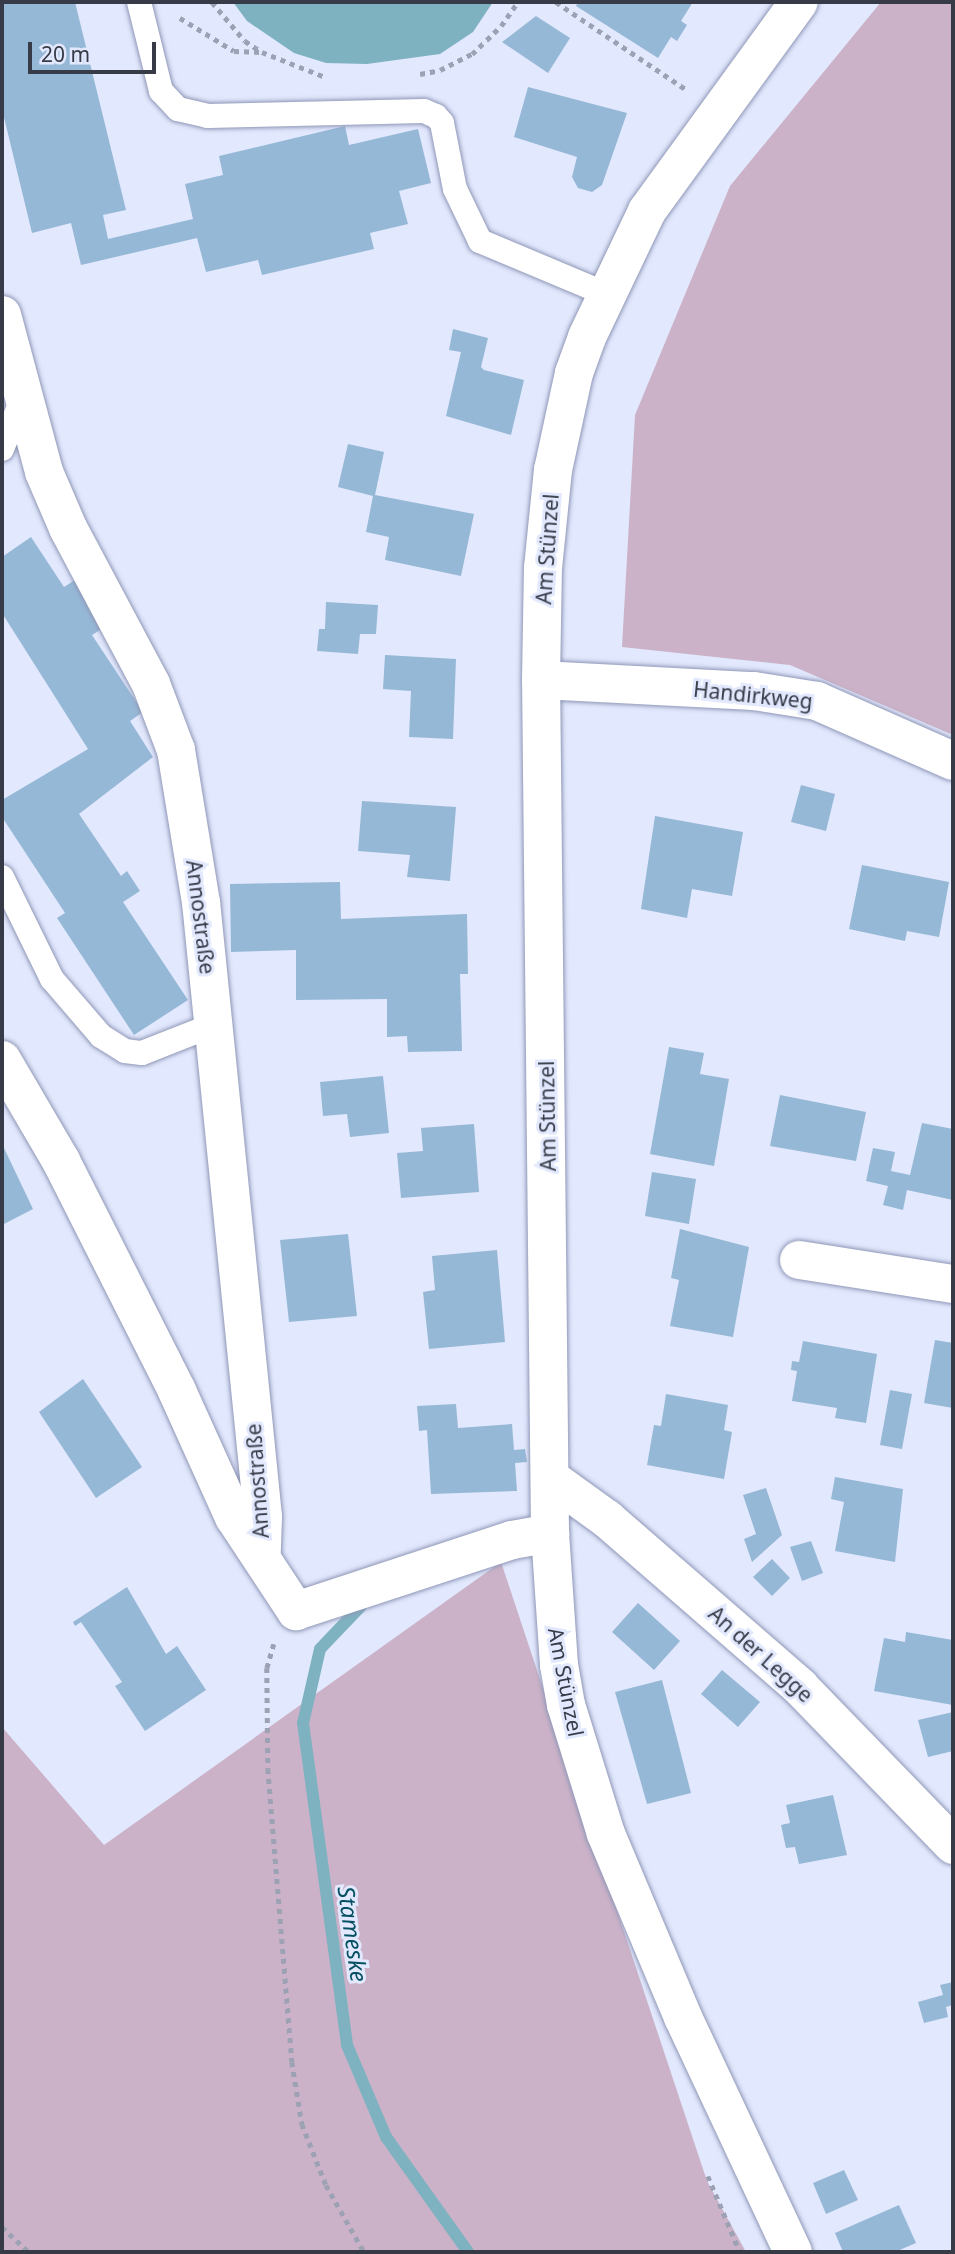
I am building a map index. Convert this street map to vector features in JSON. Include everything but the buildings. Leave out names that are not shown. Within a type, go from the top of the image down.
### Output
[{"type":"street","name":"Am Stünzel","points":[[793,2252],[683,2017],[607,1834],[566,1705],[559,1665],[551,1533],[553,1480],[541,680],[543,568],[553,470],[574,373],[606,294],[647,211],[717,109],[799,2]]},
{"type":"street","name":"Annostraße","points":[[2,315],[22,399],[57,504],[151,684],[176,750],[201,902],[267,1564]]},
{"type":"street","name":"Handirkweg","points":[[541,680],[754,691],[817,701],[953,761]]},
{"type":"street","name":"Annostraße","points":[[2,1060],[61,1161],[177,1391],[234,1517],[267,1564]]},
{"type":"street","points":[[799,1260],[953,1284]]},
{"type":"street","name":"An der Legge","points":[[553,1480],[607,1519],[800,1687],[953,1845]]},
{"type":"street","points":[[267,1564],[296,1611],[512,1540],[551,1533]]},
{"type":"lane","points":[[139,2],[161,91],[178,109],[208,116],[424,111],[436,116],[442,123],[455,189],[480,241],[606,294]]},
{"type":"lane","points":[[2,449],[22,399]]},
{"type":"lane","points":[[2,877],[51,979],[101,1036],[125,1051],[142,1053],[213,1025]]},
{"type":"path","points":[[212,2],[245,41],[262,52],[331,78]]},
{"type":"path","points":[[415,75],[440,71],[472,54],[501,26],[518,2]]},
{"type":"path","points":[[556,2],[717,109]]},
{"type":"path","points":[[175,14],[218,44],[248,55],[262,52]]},
{"type":"path","points":[[296,1611],[276,1638],[267,1668],[268,1769],[292,2062],[302,2124],[326,2185],[364,2252]]},
{"type":"path","points":[[2,2227],[29,2252]]},
{"type":"shaded area","points":[[881,2],[953,2],[953,735],[790,665],[622,647],[635,415],[730,186]]},
{"type":"shaded area","points":[[501,1562],[707,2181],[746,2252],[2,2252],[2,1727],[104,1845]]},
{"type":"water","points":[[233,2],[493,2],[473,32],[440,54],[367,64],[326,63],[294,53],[247,21]]},
{"type":"waterway","name":"Stameske","points":[[361,1606],[320,1649],[303,1723],[347,2045],[386,2137],[468,2252]]}]
